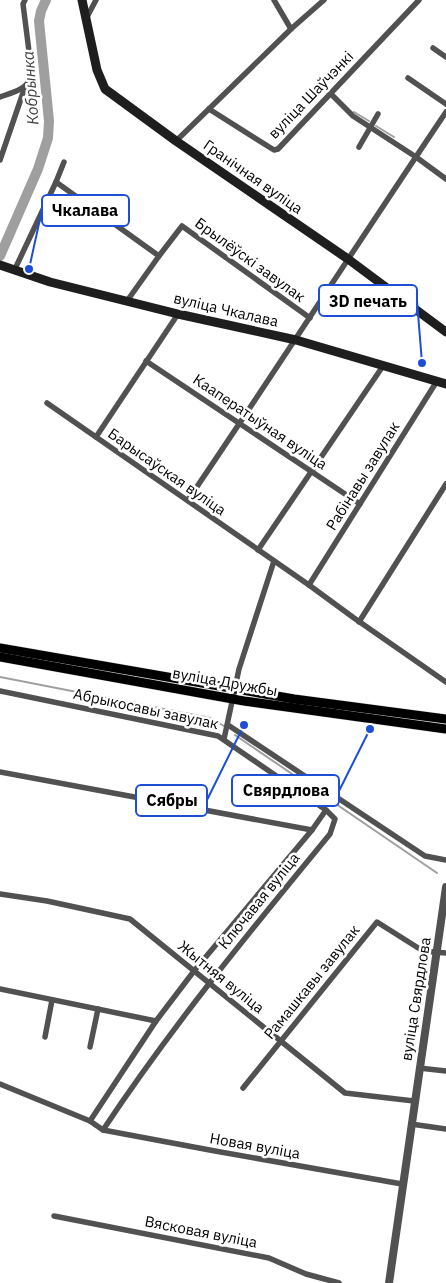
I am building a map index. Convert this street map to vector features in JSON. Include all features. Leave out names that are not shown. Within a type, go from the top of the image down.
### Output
[{"type":"main road","name":"Гранічная вуліца","points":[[82,0],[98,72],[105,89],[176,141],[348,259],[446,332]]},
{"type":"main road","name":"вуліца Чкалава","points":[[1,266],[50,282],[178,314],[296,340],[442,382]]},
{"type":"main road","name":"вуліца Дружбы","points":[[0,649],[36,654],[353,717],[446,727]]},
{"type":"main road","name":"вуліца Дружбы","points":[[0,658],[175,688],[193,688],[294,699],[446,719]]},
{"type":"street","points":[[0,97],[25,87],[30,82],[32,75],[23,4],[25,0]]},
{"type":"street","points":[[87,17],[96,0]]},
{"type":"street","points":[[274,0],[291,29]]},
{"type":"street","points":[[176,141],[291,29],[324,0]]},
{"type":"street","name":"вуліца Шаўчэнкі","points":[[209,109],[274,150],[278,149],[419,0]]},
{"type":"street","points":[[433,48],[446,57]]},
{"type":"street","points":[[408,78],[446,104]]},
{"type":"street","points":[[0,160],[25,87]]},
{"type":"street","points":[[330,93],[353,116],[372,127],[446,179]]},
{"type":"street","points":[[188,500],[446,112]]},
{"type":"street","points":[[359,147],[378,114]]},
{"type":"street","points":[[14,271],[64,162]]},
{"type":"street","points":[[56,182],[159,256]]},
{"type":"street","name":"Брылёўскі завулак","points":[[128,301],[182,226],[310,318]]},
{"type":"street","points":[[96,438],[178,314]]},
{"type":"street","name":"Кааператыўная вуліца","points":[[146,361],[360,504]]},
{"type":"street","points":[[258,550],[383,366]]},
{"type":"street","name":"Рабінавы завулак","points":[[309,584],[442,382]]},
{"type":"street","name":"Барысаўская вуліца","points":[[47,403],[309,584],[359,622],[446,682]]},
{"type":"street","points":[[359,622],[446,484]]},
{"type":"street","points":[[224,739],[247,644],[274,561]]},
{"type":"street","name":"Абрыкосавы завулак","points":[[0,691],[218,736],[326,810]]},
{"type":"street","name":"Абрыкосавы завулак","points":[[228,725],[425,856],[446,860]]},
{"type":"street","points":[[0,772],[312,830]]},
{"type":"street","name":"Ключавая вуліца","points":[[90,1121],[156,1021],[194,971],[312,830],[326,810],[335,819],[330,834],[208,983],[132,1086],[103,1130]]},
{"type":"street","name":"вуліца Свярдлова","points":[[389,1283],[410,1124],[446,887]]},
{"type":"street","name":"Жытняя вуліца","points":[[0,894],[48,901],[130,919],[345,1093],[414,1101]]},
{"type":"street","name":"Рамашкавы завулак","points":[[243,1088],[376,922],[423,951],[437,952]]},
{"type":"street","points":[[437,952],[446,953]]},
{"type":"street","points":[[0,989],[156,1021]]},
{"type":"street","points":[[45,1037],[52,1000]]},
{"type":"street","points":[[90,1047],[98,1009]]},
{"type":"street","points":[[419,1068],[446,1071]]},
{"type":"street","points":[[0,1084],[90,1121],[103,1130]]},
{"type":"street","points":[[410,1124],[446,1129]]},
{"type":"street","name":"Новая вуліца","points":[[103,1130],[402,1184]]},
{"type":"street","name":"Вясковая вуліца","points":[[54,1216],[269,1258],[306,1274],[339,1283]]},
{"type":"waterway","name":"Кобрынка","points":[[0,256],[38,169],[48,138],[49,121],[39,21],[46,0]]},
{"type":"waterway","points":[[354,112],[369,121]]},
{"type":"waterway","points":[[376,126],[394,137]]},
{"type":"waterway","points":[[0,677],[210,718],[224,726]]},
{"type":"waterway","points":[[235,735],[437,873]]},
{"type":"place","name":"Чкалава","points":[[29,269]]},
{"type":"place","name":"3D печать","points":[[422,363]]},
{"type":"place","name":"Сябры","points":[[244,725]]},
{"type":"place","name":"Свярдлова","points":[[370,729]]}]
